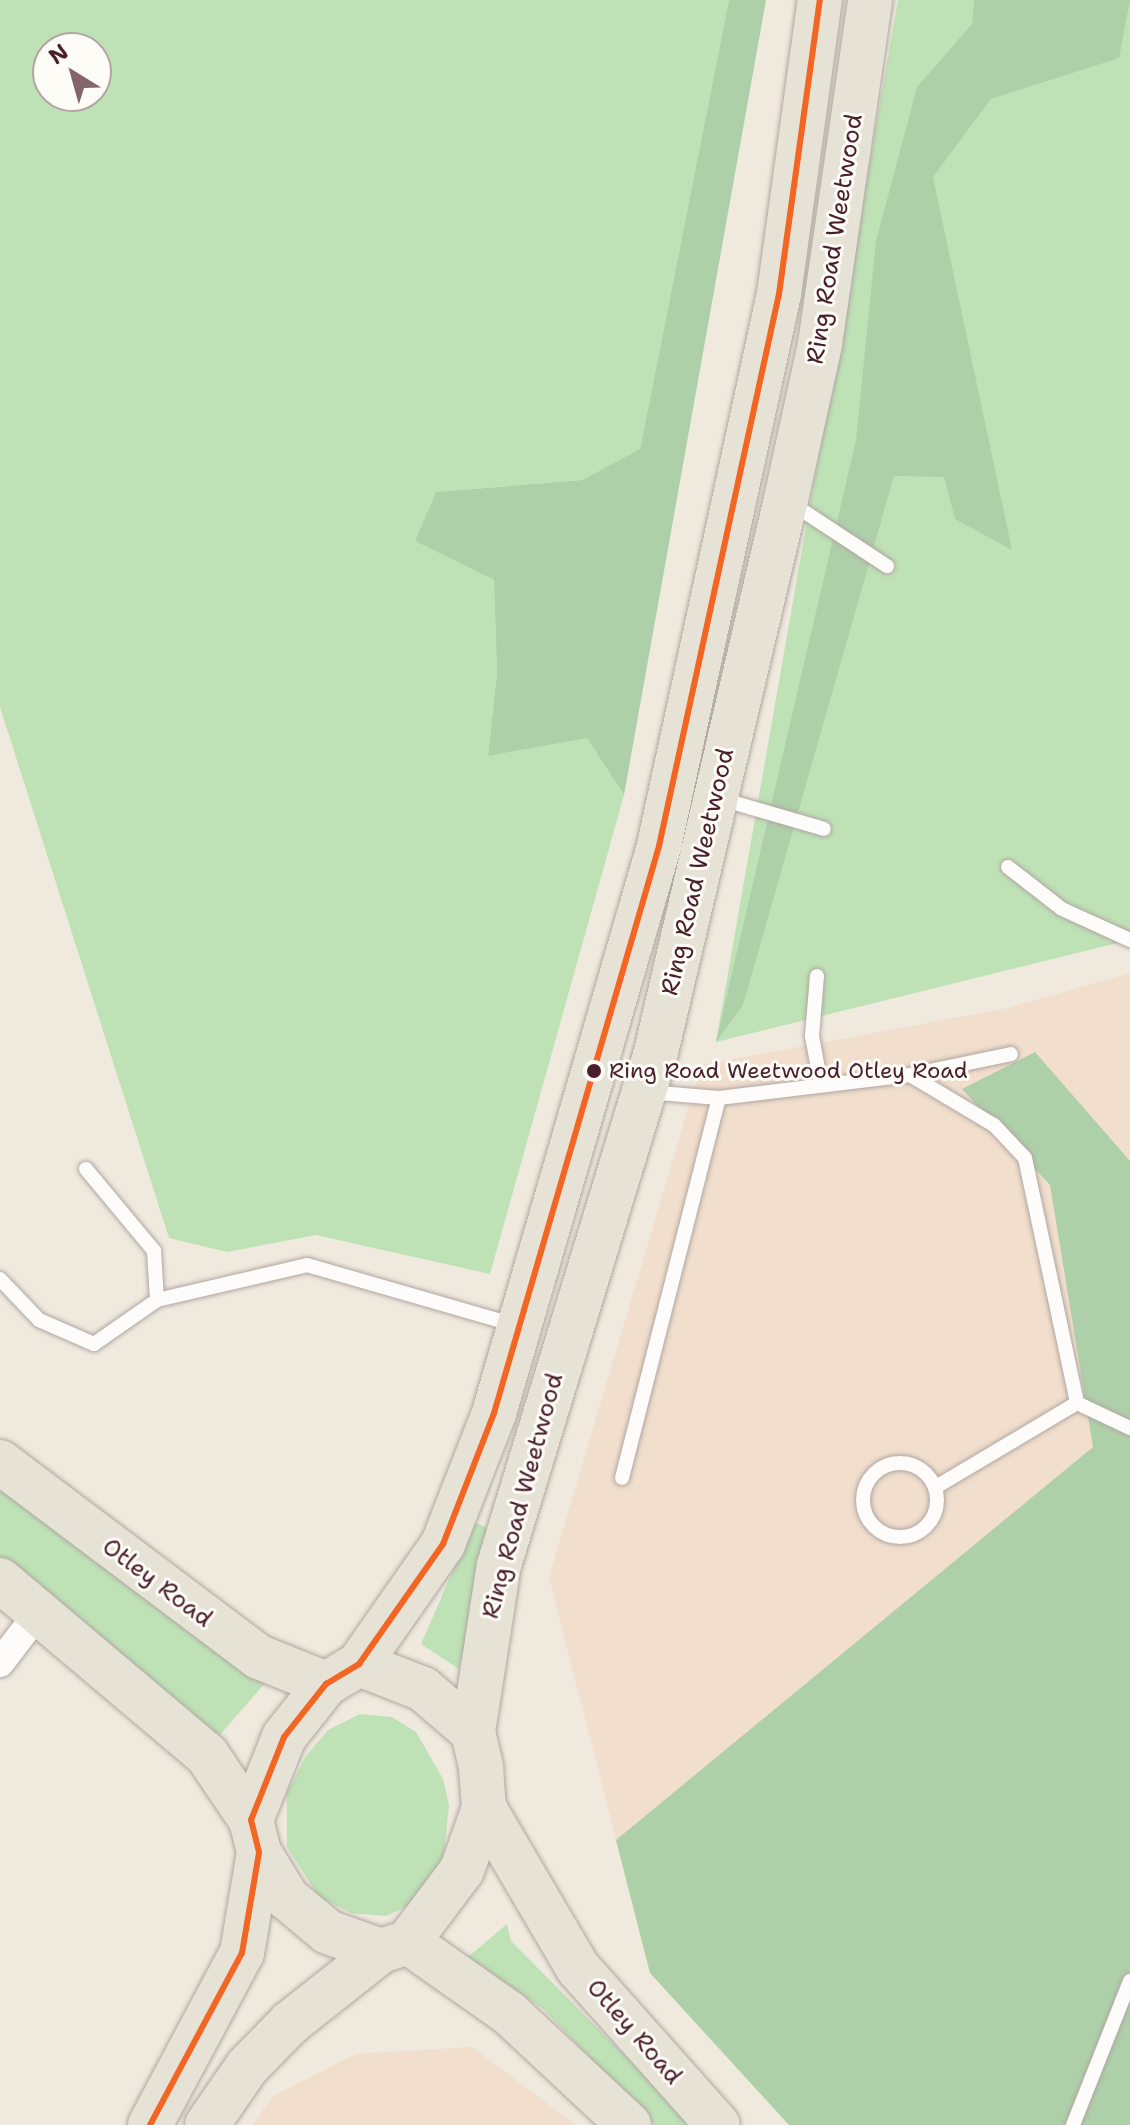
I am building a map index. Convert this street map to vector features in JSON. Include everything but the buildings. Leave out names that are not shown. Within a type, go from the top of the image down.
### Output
[{"type":"highway","name":"Ring Road Weetwood","points":[[342,1674],[443,1544],[520,1326],[659,846],[779,294],[820,0]]},
{"type":"highway","name":"Ring Road Weetwood","points":[[473,1732],[510,1525],[641,1092],[716,797],[803,511],[820,344],[870,0]]},
{"type":"highway","name":"Otley Road","points":[[0,1462],[259,1657],[342,1674]]},
{"type":"highway","points":[[0,1580],[207,1755],[287,1898],[328,1932],[395,1946],[509,2013],[629,2125]]},
{"type":"highway","points":[[150,2125],[242,1953],[255,1836],[284,1737],[342,1674],[423,1689],[473,1732],[484,1808],[462,1870],[395,1946],[271,2043],[207,2125]]},
{"type":"highway","name":"Otley Road","points":[[484,1808],[578,1968],[718,2125]]},
{"type":"street","points":[[0,1663],[39,1612]]},
{"type":"lane","points":[[803,511],[887,566]]},
{"type":"lane","points":[[716,797],[824,829]]},
{"type":"lane","points":[[1008,867],[1062,909],[1130,940]]},
{"type":"lane","points":[[817,976],[812,1036],[821,1085]]},
{"type":"lane","points":[[641,1092],[719,1098],[910,1075],[1011,1054]]},
{"type":"lane","points":[[910,1075],[994,1125],[1025,1158],[1077,1403]]},
{"type":"lane","points":[[622,1478],[719,1098]]},
{"type":"lane","points":[[86,1169],[154,1251],[157,1300]]},
{"type":"lane","points":[[0,1279],[39,1320],[94,1344],[157,1300],[307,1265],[520,1326]]},
{"type":"lane","points":[[1077,1403],[1130,1428]]},
{"type":"lane","points":[[936,1487],[1077,1403]]},
{"type":"lane","points":[[891,1463],[923,1469],[936,1487],[934,1516],[917,1534],[889,1536],[863,1508],[868,1480],[891,1463]]},
{"type":"lane","points":[[1073,2125],[1130,1981]]},
{"type":"shaded area","points":[[1130,973],[1130,2125],[789,2125],[650,1973],[549,1577],[701,1065],[1008,1008]]},
{"type":"shaded area","points":[[472,2047],[576,2125],[252,2125],[273,2096],[356,2054]]},
{"type":"green space","points":[[0,0],[729,0],[640,449],[582,480],[436,492],[416,541],[494,580],[497,672],[488,756],[587,737],[624,795],[490,1274],[316,1235],[227,1252],[169,1238],[0,707]]},
{"type":"green space","points":[[729,0],[766,0],[624,795],[587,738],[488,756],[497,672],[494,580],[415,541],[436,492],[582,480],[640,449]]},
{"type":"green space","points":[[898,0],[1130,0],[1130,940],[716,1042]]},
{"type":"green space","points":[[974,0],[1130,0],[1119,58],[991,99],[933,177],[1012,550],[955,519],[944,477],[894,476],[743,1005],[716,1042],[856,440],[876,241],[917,87],[972,24]]},
{"type":"green space","points":[[1035,1052],[1130,1161],[1130,2125],[789,2125],[650,1973],[616,1840],[1093,1447],[1050,1185],[962,1089]]},
{"type":"green space","points":[[0,1486],[265,1683],[219,1736],[0,1557]]},
{"type":"green space","points":[[474,1522],[493,1530],[459,1669],[421,1644]]},
{"type":"green space","points":[[360,1714],[392,1717],[416,1732],[443,1779],[449,1805],[444,1854],[432,1878],[416,1902],[386,1916],[351,1913],[319,1897],[287,1847],[287,1793],[306,1756],[328,1730]]},
{"type":"green space","points":[[507,1924],[511,1941],[694,2125],[655,2125],[543,2009],[468,1957]]},
{"type":"transit line","points":[[150,2125],[242,1953],[259,1852],[251,1820],[284,1737],[326,1684],[359,1664],[443,1544],[494,1413],[659,846],[779,294],[820,0]]},
{"type":"place","name":"Ring Road Weetwood Otley Road","points":[[594,1071]]}]
